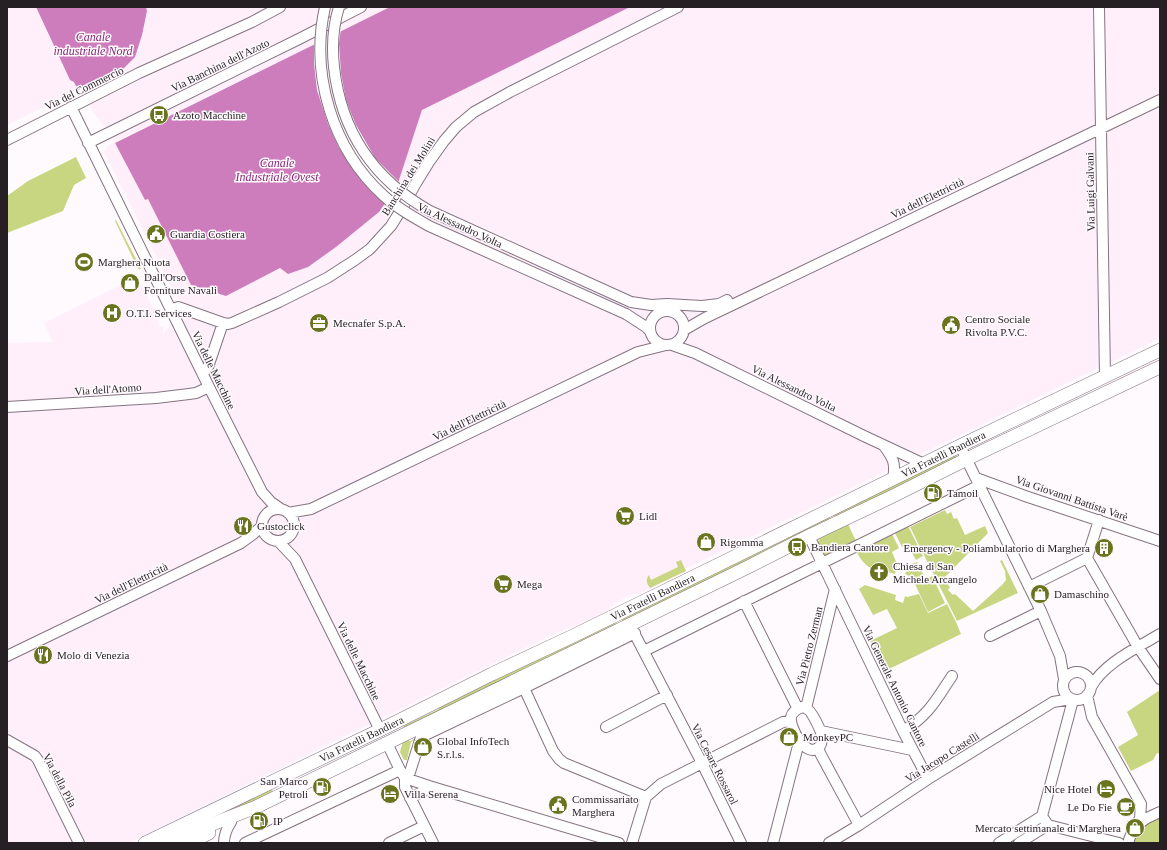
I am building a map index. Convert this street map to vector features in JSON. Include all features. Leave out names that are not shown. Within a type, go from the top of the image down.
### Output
[{"type":"main road","name":"Via Fratelli Bandiera","points":[[145,843],[1160,350]]},
{"type":"main road","name":"Via Fratelli Bandiera","points":[[164,843],[256,807],[387,743],[632,629],[808,536],[1160,367]]},
{"type":"main road","points":[[380,730],[387,743]]},
{"type":"main road","name":"Via Fratelli Bandiera","points":[[189,843],[231,822],[256,807]]},
{"type":"street","name":"Via del Commercio","points":[[7,140],[71,107],[252,22],[280,7]]},
{"type":"street","name":"Via Alessandro Volta","points":[[325,7],[320,35],[320,48],[323,86],[329,110],[348,151],[358,167],[376,188],[404,212],[429,226],[626,314],[646,327],[650,334]]},
{"type":"street","name":"Via Alessandro Volta","points":[[339,7],[334,30],[333,56],[340,99],[353,133],[368,157],[388,180],[406,197],[430,211],[644,309],[658,313]]},
{"type":"street","name":"Via Banchina dell'Azoto","points":[[88,144],[302,38],[361,7]]},
{"type":"street","name":"Banchina dei Molini","points":[[171,310],[178,307],[223,323],[232,323],[242,320],[327,278],[370,249],[391,226],[429,162],[444,141],[456,127],[474,112],[510,92],[678,7]]},
{"type":"street","name":"Via Luigi Galvani","points":[[1099,7],[1105,376]]},
{"type":"street","name":"Via dell'Elettricità","points":[[683,333],[705,318],[1160,100]]},
{"type":"street","name":"Via delle Macchine","points":[[71,107],[88,144],[263,493],[271,502],[285,511]]},
{"type":"street","points":[[631,302],[651,305],[712,306],[726,301],[775,277],[787,278]]},
{"type":"street","points":[[670,311],[676,313],[680,318],[683,322],[683,333],[677,342],[669,345],[661,344],[656,342],[650,334],[650,321],[658,313],[670,311]]},
{"type":"street","name":"Via dell'Elettricità","points":[[680,318],[705,318]]},
{"type":"street","points":[[202,372],[208,367],[223,323]]},
{"type":"street","name":"Via Alessandro Volta","points":[[683,333],[695,353]]},
{"type":"street","name":"Via dell'Elettricità","points":[[638,352],[650,334]]},
{"type":"street","name":"Via Alessandro Volta","points":[[669,345],[695,353],[882,445],[924,464]]},
{"type":"street","name":"Via dell'Elettricità","points":[[294,526],[311,509],[638,352],[669,345]]},
{"type":"street","name":"Via dell'Atomo","points":[[7,408],[156,398],[189,394],[209,387]]},
{"type":"street","points":[[882,445],[892,458],[895,469],[893,479]]},
{"type":"street","points":[[960,446],[1029,587],[1060,656],[1064,679]]},
{"type":"street","points":[[644,651],[823,563],[977,482]]},
{"type":"street","name":"Via Giovanni Battista Varè","points":[[977,482],[1026,496],[1160,541]]},
{"type":"street","name":"Via delle Macchine","points":[[263,493],[264,521]]},
{"type":"street","name":"Via dell'Elettricità","points":[[285,511],[311,509]]},
{"type":"street","points":[[271,510],[285,511],[293,518],[294,526],[290,536],[286,539],[278,541],[271,539],[264,532],[264,521],[271,510]]},
{"type":"street","points":[[1098,520],[1087,558],[1138,647],[1160,679]]},
{"type":"street","name":"Via dell'Elettricità","points":[[7,656],[241,543],[253,535],[264,521]]},
{"type":"street","name":"Via delle Macchine","points":[[290,536],[295,559],[380,730]]},
{"type":"street","name":"Via Generale Antonio Cantore","points":[[808,536],[835,589],[837,601],[928,779]]},
{"type":"street","name":"Via delle Macchine","points":[[278,541],[295,559]]},
{"type":"street","points":[[1029,587],[1087,558]]},
{"type":"street","points":[[632,843],[646,797],[661,784],[783,722],[791,721],[804,747],[814,750],[818,748],[822,741],[821,731],[811,712],[802,708],[744,601]]},
{"type":"street","name":"Via Pietro Zerman","points":[[791,721],[792,713],[802,708],[808,700],[837,601]]},
{"type":"street","points":[[990,636],[1040,612]]},
{"type":"street","name":"Via Cesare Rossarol","points":[[632,629],[702,763],[741,843]]},
{"type":"street","name":"Via Fratelli Bandiera","points":[[403,774],[410,772],[421,737],[524,688],[632,629]]},
{"type":"street","points":[[1073,700],[1080,700],[1089,691],[1096,679],[1106,668],[1160,634]]},
{"type":"street","points":[[1060,656],[1089,678],[1092,717]]},
{"type":"street","points":[[1106,668],[1067,675],[1062,683],[1062,688],[1064,693],[1092,717],[1141,804],[1141,815],[1128,843]]},
{"type":"street","points":[[903,731],[915,724],[924,716],[932,707],[952,676]]},
{"type":"street","points":[[524,688],[553,751],[559,759],[564,763],[646,797]]},
{"type":"street","points":[[606,727],[666,695]]},
{"type":"street","name":"Via Jacopo Castelli","points":[[829,843],[928,779],[1053,702],[1058,700],[1073,700]]},
{"type":"street","points":[[999,843],[1042,816],[1073,700]]},
{"type":"street","points":[[821,731],[912,750]]},
{"type":"street","name":"Via della Pila","points":[[7,740],[35,756],[38,760],[79,843]]},
{"type":"street","points":[[387,743],[403,774],[405,786],[410,798],[433,843]]},
{"type":"street","points":[[772,843],[798,746],[801,743]]},
{"type":"street","points":[[818,748],[859,825]]},
{"type":"street","points":[[245,843],[403,774],[428,786],[619,843]]},
{"type":"street","points":[[410,798],[426,790],[428,786]]},
{"type":"street","points":[[1141,804],[1160,811]]},
{"type":"street","points":[[1137,825],[1160,811]]},
{"type":"street","points":[[1042,816],[1048,825],[1119,843]]},
{"type":"street","points":[[224,843],[226,829],[231,822]]},
{"type":"street","points":[[1019,843],[1048,825]]},
{"type":"street","points":[[389,843],[424,826]]},
{"type":"shaded area","points":[[7,7],[36,7],[70,80],[74,82],[135,57],[142,35],[147,11],[146,7],[390,7],[115,142],[78,90],[7,125]]},
{"type":"shaded area","points":[[630,7],[1160,7],[1160,338],[685,569],[686,571],[637,595],[635,593],[615,603],[606,612],[582,624],[565,629],[496,662],[128,843],[7,843],[7,343],[53,342],[44,323],[137,277],[157,316],[159,327],[163,327],[163,334],[187,305],[177,298],[104,152],[108,146],[115,142],[145,200],[148,198],[226,296],[280,268],[397,186],[422,110]]},
{"type":"green space","points":[[76,157],[86,178],[74,185],[63,211],[7,233],[7,196],[28,181]]},
{"type":"green space","points":[[116,220],[141,269],[138,269],[115,221]]},
{"type":"green space","points":[[956,455],[956,458],[835,518],[833,513]]},
{"type":"green space","points":[[945,510],[947,514],[951,512],[954,519],[957,518],[965,535],[985,526],[988,533],[943,579],[950,587],[948,590],[953,595],[955,594],[973,611],[1006,580],[1005,571],[1000,561],[1002,560],[1018,593],[957,621],[910,527]]},
{"type":"green space","points":[[828,515],[831,521],[623,622],[621,618]]},
{"type":"green space","points":[[848,524],[856,541],[827,555],[823,555],[816,542],[819,541],[818,539]]},
{"type":"green space","points":[[908,526],[923,556],[916,560],[907,544],[902,547],[895,533]]},
{"type":"green space","points":[[892,534],[899,548],[892,552],[897,564],[895,574],[875,568],[874,570],[871,569],[861,559],[857,551]]},
{"type":"green space","points":[[681,560],[686,571],[650,588],[647,582],[649,575],[651,580],[678,567],[676,562]]},
{"type":"green space","points":[[917,562],[924,576],[910,584],[911,577],[905,574],[909,565]]},
{"type":"green space","points":[[932,576],[945,603],[928,612],[915,584]]},
{"type":"green space","points":[[865,585],[896,595],[895,600],[903,603],[905,596],[907,597],[919,594],[928,613],[947,604],[961,634],[885,671],[870,641],[897,628],[887,609],[873,615],[859,589]]},
{"type":"green space","points":[[614,621],[617,626],[405,728],[403,726],[437,710],[446,702]]},
{"type":"green space","points":[[1160,690],[1160,754],[1157,753],[1153,760],[1131,771],[1118,747],[1138,735],[1127,712]]},
{"type":"green space","points":[[416,738],[411,742],[407,760],[404,760],[400,752],[403,741],[406,739],[410,741]]},
{"type":"green space","points":[[271,787],[273,792],[228,814],[164,840]]},
{"type":"green space","points":[[1160,819],[1160,843],[1134,843],[1137,834],[1142,828],[1148,823]]},
{"type":"water","name":"Canale industriale Nord","points":[[36,7],[146,7],[147,11],[142,35],[135,57],[123,69],[78,90],[74,82],[70,80]]},
{"type":"water","name":"Canale Industriale Ovest","points":[[390,7],[630,7],[422,110],[397,186],[379,212],[336,247],[308,267],[288,274],[280,268],[226,296],[191,285],[148,199],[145,200],[115,143]]},
{"type":"pier","points":[[341,29],[339,43],[341,73],[346,100],[356,125],[375,158],[400,183],[386,205],[369,189],[339,148],[328,124],[317,90],[314,64],[314,42]]},
{"type":"place","name":"Azoto Macchine","points":[[159,115]]},
{"type":"place","name":"Guardia Costiera","points":[[156,234]]},
{"type":"place","name":"Marghera Nuota","points":[[84,262]]},
{"type":"place","name":"Dall'Orso Forniture Navali","points":[[130,283]]},
{"type":"place","name":"O.T.I. Services","points":[[112,313]]},
{"type":"place","name":"Mecnafer S.p.A.","points":[[319,323]]},
{"type":"place","name":"Centro Sociale Rivolta P.V.C.","points":[[951,325]]},
{"type":"place","name":"Tamoil","points":[[933,493]]},
{"type":"place","name":"Lidl","points":[[625,516]]},
{"type":"place","name":"Gustoclick","points":[[243,526]]},
{"type":"place","name":"Rigomma","points":[[706,542]]},
{"type":"place","name":"Bandiera Cantore","points":[[797,547]]},
{"type":"place","name":"Emergency - Poliambulatorio di Marghera","points":[[1104,548]]},
{"type":"place","name":"Chiesa di San Michele Arcangelo","points":[[879,572]]},
{"type":"place","name":"Mega","points":[[503,584]]},
{"type":"place","name":"Damaschino","points":[[1040,594]]},
{"type":"place","name":"Molo di Venezia","points":[[43,655]]},
{"type":"place","name":"MonkeyPC","points":[[789,737]]},
{"type":"place","name":"Global InfoTech S.r.l.s.","points":[[423,747]]},
{"type":"place","name":"San Marco Petroli","points":[[322,787]]},
{"type":"place","name":"Nice Hotel","points":[[1106,789]]},
{"type":"place","name":"Villa Serena","points":[[390,794]]},
{"type":"place","name":"Commissariato Marghera","points":[[558,805]]},
{"type":"place","name":"Le Do Fie","points":[[1126,807]]},
{"type":"place","name":"IP","points":[[259,821]]},
{"type":"place","name":"Mercato settimanale di Marghera","points":[[1135,828]]}]
